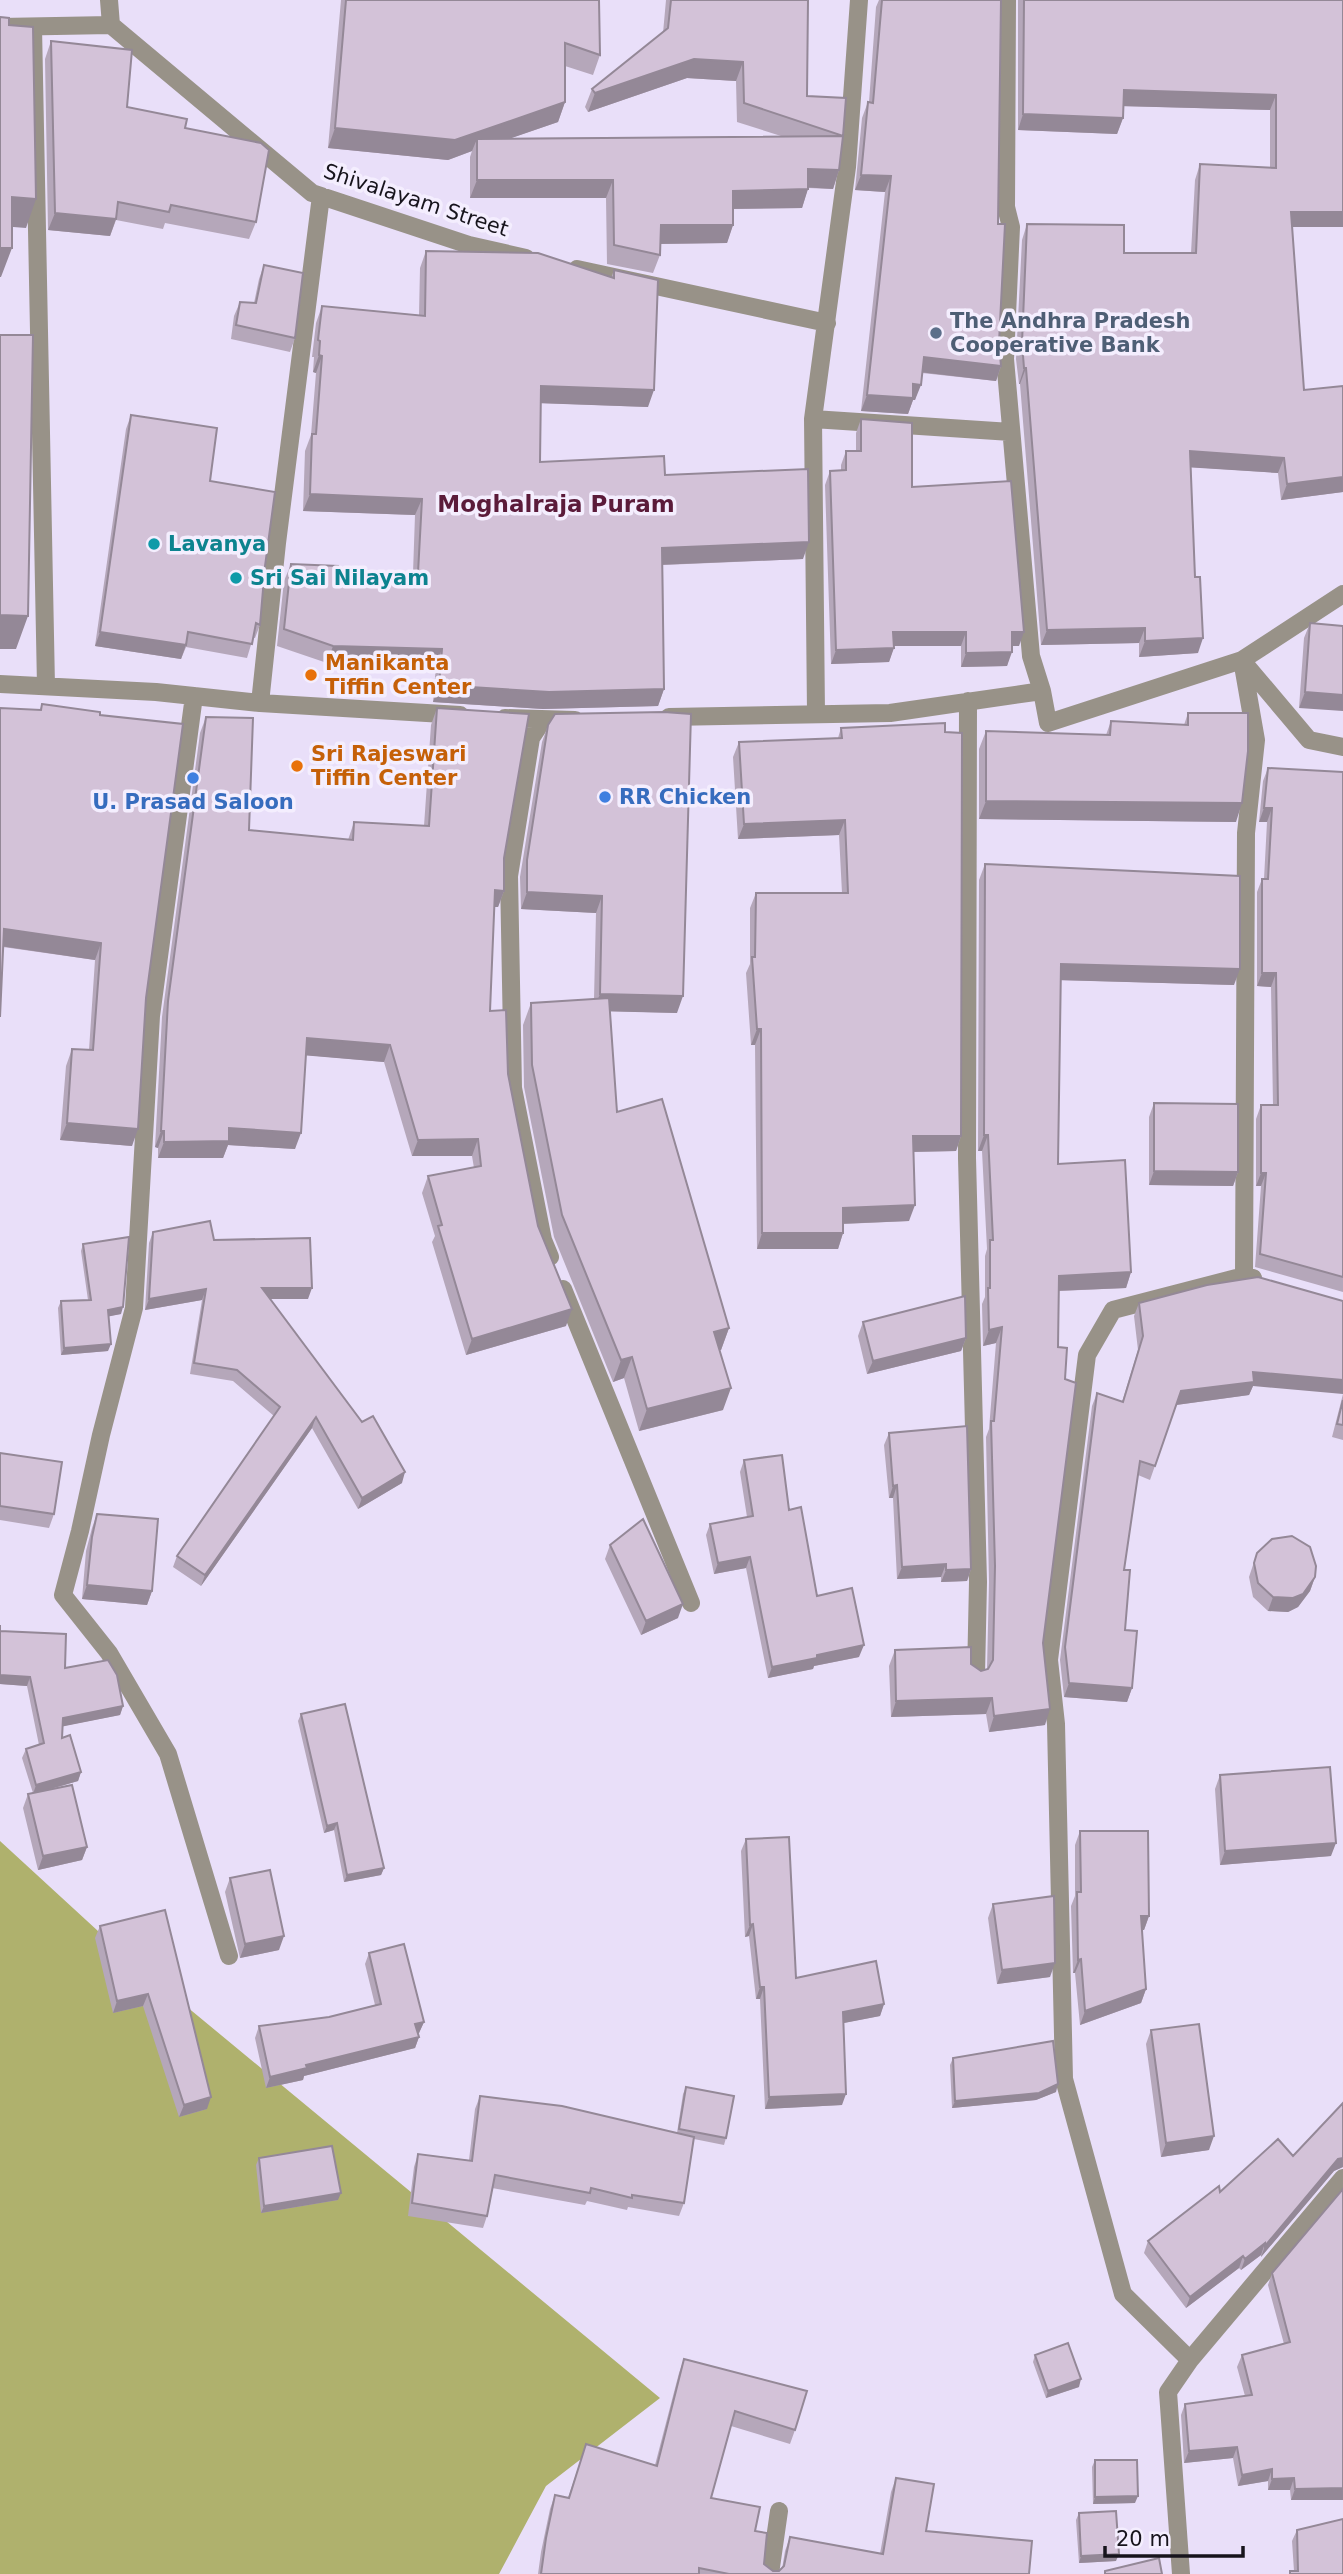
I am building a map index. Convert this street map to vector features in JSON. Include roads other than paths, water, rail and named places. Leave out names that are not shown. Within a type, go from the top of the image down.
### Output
[{"type":"street","points":[[0,27],[111,26],[108,0]]},
{"type":"street","points":[[816,713],[813,419],[847,167],[859,0]]},
{"type":"street","points":[[1007,0],[1006,207],[1011,227],[1005,359],[1031,656],[1048,723],[1242,660],[1343,594]]},
{"type":"street","name":"Shivalayam Street","points":[[111,26],[312,193],[469,245],[827,323]]},
{"type":"street","points":[[33,27],[46,686]]},
{"type":"street","points":[[260,703],[277,543],[321,196]]},
{"type":"street","points":[[813,419],[1011,432]]},
{"type":"street","points":[[1242,660],[1309,740],[1343,747]]},
{"type":"street","points":[[1242,660],[1256,740],[1246,833],[1244,1276]]},
{"type":"street","points":[[0,684],[483,717],[598,719]]},
{"type":"street","points":[[652,718],[890,713],[1042,691]]},
{"type":"street","points":[[194,696],[151,1017],[134,1308],[63,1595],[109,1653],[168,1754],[229,1956]]},
{"type":"street","points":[[968,701],[967,1158],[977,1569],[976,1675]]},
{"type":"street","points":[[543,720],[531,738],[509,876],[513,1088],[543,1240],[691,1603]]},
{"type":"street","points":[[1190,2360],[1123,2294],[1064,2079],[1056,1724],[1049,1660],[1087,1355],[1113,1310],[1244,1276],[1269,1283]]},
{"type":"street","points":[[1181,2574],[1168,2392],[1190,2360],[1343,2178]]},
{"type":"street","points":[[770,2574],[779,2511]]},
{"type":"place","name":"The Andhra Pradesh Cooperative Bank","points":[[936,333]]},
{"type":"place","name":"Lavanya","points":[[154,544]]},
{"type":"place","name":"Sri Sai Nilayam","points":[[236,578]]},
{"type":"place","name":"Manikanta Tiffin Center","points":[[311,675]]},
{"type":"place","name":"Sri Rajeswari Tiffin Center","points":[[297,766]]},
{"type":"place","name":"U. Prasad Saloon","points":[[193,778]]},
{"type":"place","name":"RR Chicken","points":[[605,797]]},
{"type":"district","name":"Moghalraja Puram","points":[[556,504]]}]
